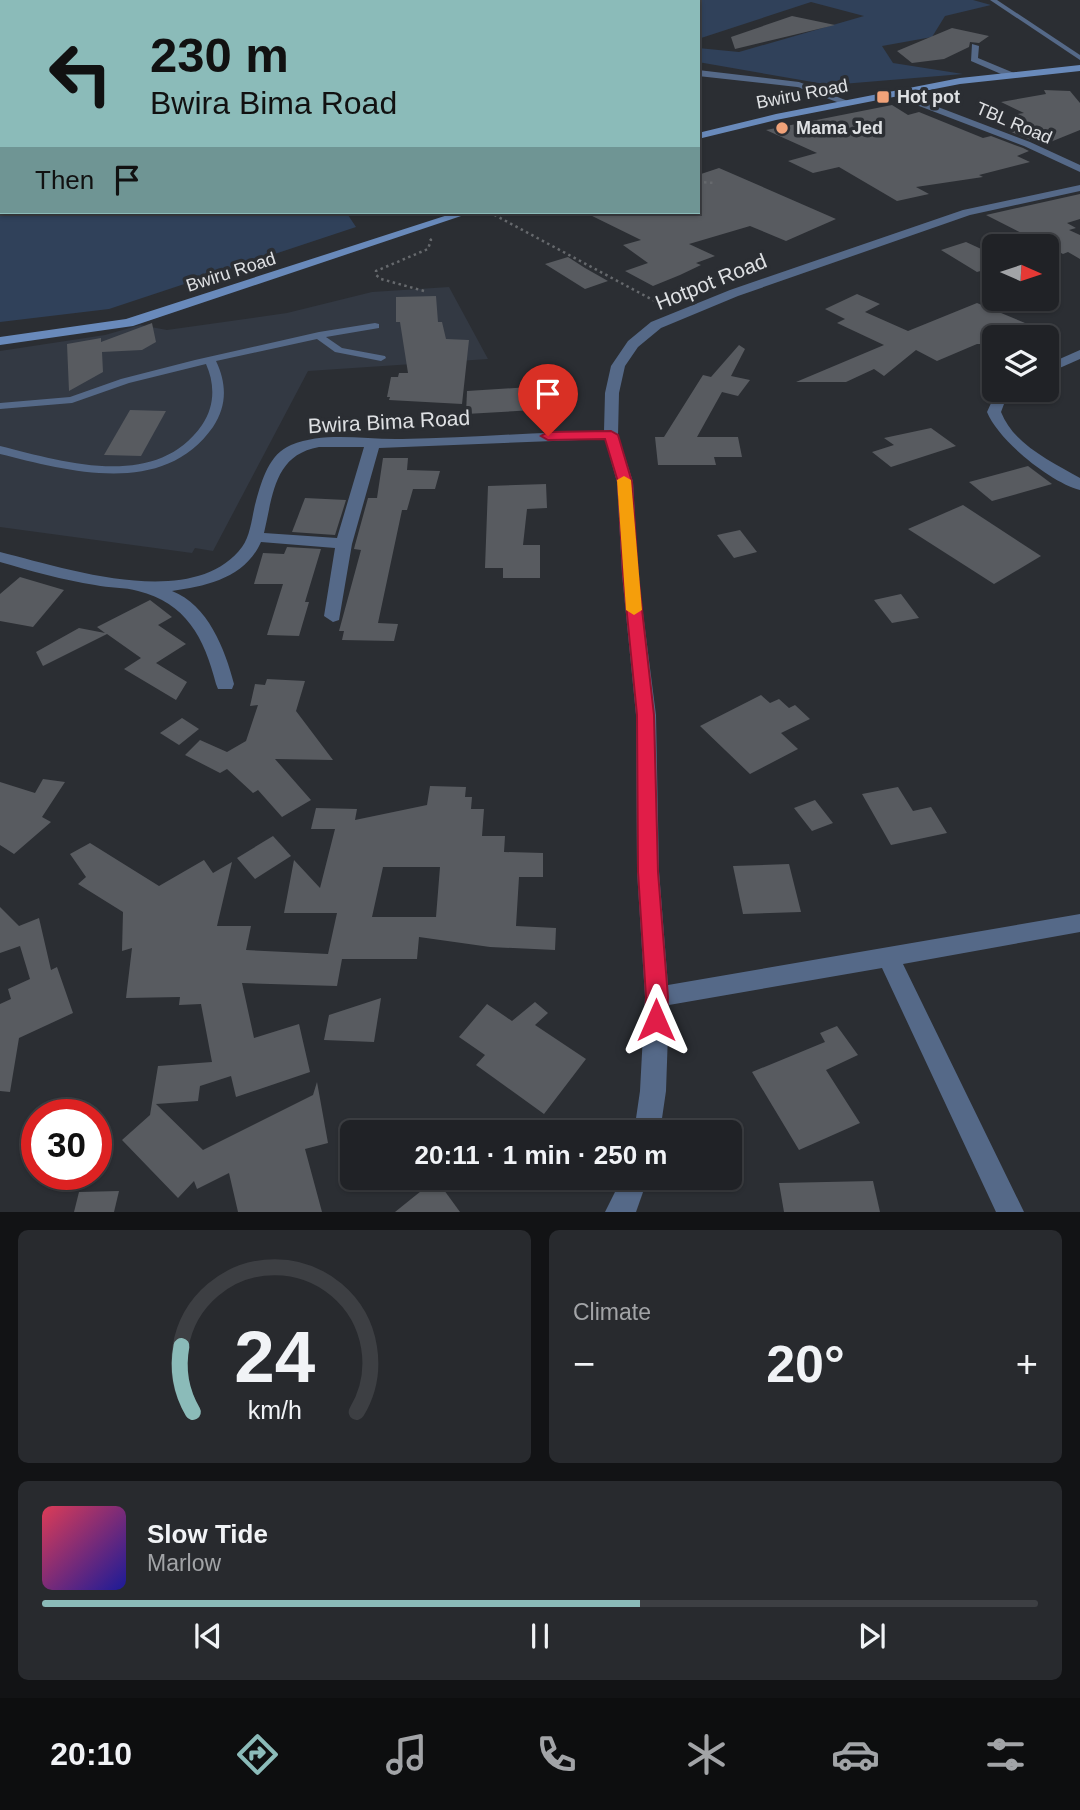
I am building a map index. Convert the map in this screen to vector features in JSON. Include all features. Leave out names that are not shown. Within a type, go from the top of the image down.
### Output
[{"type":"main road","name":"Bwiru Road","points":[[700,135],[724,128],[896,94],[1011,75],[1080,68]]},
{"type":"main road","name":"Bwiru Road","points":[[0,341],[128,323],[461,214]]},
{"type":"street","points":[[975,46],[974,59],[1011,75]]},
{"type":"street","points":[[700,73],[800,85],[848,103]]},
{"type":"street","name":"TBL Road","points":[[896,94],[1027,144],[1080,169]]},
{"type":"street","name":"Hotpot Road","points":[[649,1120],[653,1091],[657,997],[648,872],[646,715],[630,574],[625,482],[611,435],[612,393],[618,366],[641,338],[656,325],[680,315],[919,227],[967,212],[1080,188]]},
{"type":"street","points":[[1059,364],[1080,354]]},
{"type":"street","points":[[998,402],[994,412],[1000,429],[1080,485]]},
{"type":"street","name":"Bwira Bima Road","points":[[0,557],[69,576],[143,588],[197,582],[214,576],[249,550],[267,490],[284,454],[308,446],[611,435]]},
{"type":"street","points":[[333,616],[344,544],[372,445]]},
{"type":"street","points":[[255,537],[344,544]]},
{"type":"street","points":[[143,588],[174,598],[187,606],[210,641],[221,665],[225,684]]},
{"type":"street","points":[[657,997],[1080,923]]},
{"type":"street","points":[[888,958],[1010,1212]]},
{"type":"street","points":[[622,1210],[630,1190]]},
{"type":"lane","points":[[993,0],[1080,58]]},
{"type":"lane","points":[[0,406],[72,400],[125,381],[210,360],[319,335],[375,326]]},
{"type":"lane","points":[[319,335],[334,349],[381,358]]},
{"type":"lane","points":[[0,450],[61,464],[112,471],[136,469],[161,462],[188,447],[204,433],[213,415],[218,381],[210,360]]},
{"type":"path","points":[[700,182],[716,183]]},
{"type":"path","points":[[493,214],[680,315]]},
{"type":"path","points":[[416,228],[431,240],[428,249],[379,268],[376,275],[424,290]]},
{"type":"shaded area","points":[[700,0],[973,0],[991,5],[945,16],[932,37],[882,46],[893,63],[963,74],[830,85],[700,62],[700,48],[739,52],[864,16],[811,2],[700,38]]},
{"type":"shaded area","points":[[0,214],[347,214],[356,227],[109,309],[0,322]]},
{"type":"shaded area","points":[[449,287],[488,359],[308,371],[213,551],[195,548],[192,553],[0,527],[0,351],[105,335],[140,325],[167,330],[287,313],[372,292]]},
{"type":"building","points":[[792,16],[835,25],[735,49],[731,37]]},
{"type":"building","points":[[952,28],[989,36],[979,43],[970,42],[969,47],[944,59],[912,63],[897,51]]},
{"type":"building","points":[[1044,90],[1070,91],[1080,103],[1080,130],[1043,145],[1009,131],[1032,125],[1012,115],[1024,113],[1001,102],[1046,94]]},
{"type":"building","points":[[892,105],[908,115],[919,112],[983,138],[991,136],[1023,148],[1029,151],[1017,156],[1030,162],[979,175],[983,177],[916,187],[929,194],[897,201],[839,167],[813,173],[788,161],[817,153],[766,130]]},
{"type":"building","points":[[719,168],[836,219],[786,241],[750,226],[689,244],[715,256],[653,286],[625,271],[648,263],[623,245],[641,240],[588,214],[700,214],[700,174]]},
{"type":"building","points":[[1080,194],[1080,219],[1067,223],[1076,228],[1069,230],[1080,235],[1080,259],[1068,252],[1059,252],[1059,234],[1024,234],[986,215]]},
{"type":"building","points":[[966,242],[982,249],[982,271],[977,272],[941,250]]},
{"type":"building","points":[[568,257],[608,281],[585,289],[545,264]]},
{"type":"building","points":[[857,294],[880,304],[865,312],[908,331],[977,303],[982,305],[982,312],[999,312],[1025,323],[982,325],[982,344],[937,361],[916,350],[884,376],[874,369],[846,382],[796,382],[884,345],[837,323],[845,319],[825,309]]},
{"type":"building","points":[[436,296],[438,322],[442,322],[446,339],[469,340],[462,404],[389,400],[390,397],[387,397],[391,377],[408,373],[400,322],[396,322],[396,297]]},
{"type":"building","points":[[152,323],[156,342],[142,350],[102,352],[103,372],[69,391],[67,344],[101,338],[101,342]]},
{"type":"building","points":[[739,345],[745,349],[731,376],[750,380],[738,396],[722,392],[697,437],[738,437],[742,457],[714,457],[716,465],[658,465],[655,437],[664,437],[703,375],[711,377]]},
{"type":"building","points":[[530,387],[535,410],[466,414],[467,391]]},
{"type":"building","points":[[130,410],[166,411],[141,456],[104,455]]},
{"type":"building","points":[[931,428],[956,446],[891,467],[872,452],[894,445],[884,438]]},
{"type":"building","points":[[383,458],[408,458],[407,470],[440,471],[435,489],[413,489],[407,510],[402,510],[378,623],[398,624],[394,641],[342,640],[344,631],[339,631],[361,550],[354,549],[368,498],[377,498]]},
{"type":"building","points":[[1028,466],[1052,484],[992,501],[969,482]]},
{"type":"building","points":[[546,484],[547,508],[527,509],[523,545],[540,545],[540,578],[503,578],[503,568],[485,568],[488,486]]},
{"type":"building","points":[[305,498],[346,500],[335,535],[292,532]]},
{"type":"building","points":[[963,505],[1041,556],[994,584],[908,529]]},
{"type":"building","points":[[740,530],[757,552],[734,558],[717,535]]},
{"type":"building","points":[[287,547],[321,549],[305,602],[309,602],[299,636],[267,635],[283,584],[254,584],[263,553],[284,554]]},
{"type":"building","points":[[20,577],[64,590],[33,627],[0,621],[0,594]]},
{"type":"building","points":[[901,594],[919,618],[892,623],[874,600]]},
{"type":"building","points":[[150,600],[172,617],[158,625],[186,644],[156,663],[187,682],[176,700],[124,669],[141,658],[107,634],[43,666],[36,652],[79,628],[105,633],[97,627]]},
{"type":"building","points":[[267,679],[305,681],[296,711],[333,760],[275,759],[311,800],[282,817],[258,790],[253,793],[227,769],[220,773],[185,755],[200,740],[227,752],[246,741],[258,705],[250,706],[255,684],[265,685]]},
{"type":"building","points":[[761,695],[770,703],[779,699],[789,708],[795,705],[810,719],[781,733],[798,749],[750,774],[700,726]]},
{"type":"building","points":[[182,718],[199,729],[179,745],[160,733]]},
{"type":"building","points":[[43,779],[65,782],[42,817],[51,822],[14,854],[0,845],[0,782],[35,793]]},
{"type":"building","points":[[430,786],[466,787],[465,797],[472,797],[471,809],[484,809],[482,836],[505,836],[504,852],[543,853],[543,877],[519,877],[516,926],[556,928],[555,950],[490,947],[419,937],[417,959],[342,959],[337,986],[242,983],[254,1038],[299,1024],[310,1072],[236,1097],[231,1076],[200,1086],[198,1101],[156,1104],[203,1150],[313,1095],[317,1082],[328,1143],[305,1149],[322,1212],[238,1212],[229,1173],[197,1189],[194,1181],[178,1198],[122,1140],[150,1115],[158,1066],[212,1062],[201,1004],[179,1005],[180,997],[126,998],[132,948],[122,951],[123,912],[78,884],[86,877],[70,854],[90,843],[159,886],[204,860],[213,873],[232,862],[217,926],[251,926],[246,950],[328,954],[337,913],[284,913],[294,860],[320,888],[335,829],[311,829],[316,808],[357,809],[355,820],[427,805]],"holes":[[[383,867],[440,867],[436,917],[372,917]]]},
{"type":"building","points":[[898,787],[913,811],[931,807],[947,833],[891,845],[862,794]]},
{"type":"building","points":[[815,800],[833,823],[812,831],[794,808]]},
{"type":"building","points":[[273,836],[291,856],[255,879],[237,858]]},
{"type":"building","points":[[789,864],[801,912],[743,914],[733,866]]},
{"type":"building","points":[[0,907],[19,926],[39,918],[51,970],[57,967],[73,1013],[19,1038],[10,1092],[0,1091],[0,1004],[11,999],[8,989],[30,979],[20,946],[0,953]]},
{"type":"building","points":[[381,998],[374,1042],[324,1040],[329,1015]]},
{"type":"building","points":[[535,1002],[548,1013],[535,1025],[586,1059],[544,1114],[476,1065],[485,1055],[459,1037],[487,1004],[512,1021]]},
{"type":"building","points":[[837,1026],[858,1055],[826,1070],[860,1123],[799,1150],[752,1072],[825,1042],[820,1033]]},
{"type":"building","points":[[873,1181],[880,1212],[784,1212],[779,1183]]},
{"type":"building","points":[[422,1190],[444,1190],[460,1212],[395,1212]]},
{"type":"building","points":[[119,1191],[114,1212],[74,1212],[79,1192]]},
{"type":"slow traffic","points":[[624,480],[634,610]]},
{"type":"place","name":"Hot pot","points":[[883,97]]},
{"type":"place","name":"Mama Jed","points":[[782,128]]},
{"type":"route","points":[[548,436],[611,435],[625,482],[630,574],[646,715],[648,872],[657,997],[656,1020]]}]
